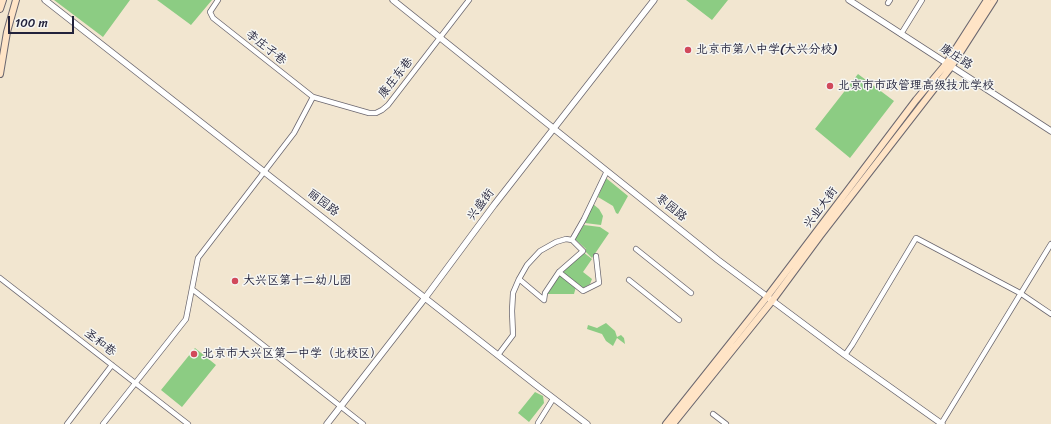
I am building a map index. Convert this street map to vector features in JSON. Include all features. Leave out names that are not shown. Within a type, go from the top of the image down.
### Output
[{"type":"main road","points":[[0,9],[3,0]]},
{"type":"main road","points":[[0,74],[7,32],[16,0]]},
{"type":"main road","name":"兴业大街","points":[[673,424],[769,299],[916,100],[946,64],[987,0]]},
{"type":"main road","name":"兴业大街","points":[[666,424],[820,236],[952,67],[994,0]]},
{"type":"street","name":"丽园路","points":[[45,0],[587,424]]},
{"type":"street","name":"李庄子巷","points":[[218,0],[210,12],[213,18],[313,97]]},
{"type":"street","name":"枣园路","points":[[392,0],[769,299],[942,424]]},
{"type":"street","name":"康庄东巷","points":[[313,97],[369,113],[376,113],[382,110],[469,0]]},
{"type":"street","name":"兴盛街","points":[[327,424],[425,298],[494,205],[654,0]]},
{"type":"street","name":"康庄路","points":[[849,0],[1051,131]]},
{"type":"street","points":[[901,34],[922,0]]},
{"type":"street","points":[[103,424],[186,320],[198,258],[294,133],[313,97]]},
{"type":"street","points":[[572,240],[584,219],[607,171]]},
{"type":"street","points":[[845,355],[916,238],[1020,293],[1051,314]]},
{"type":"street","points":[[498,355],[513,335],[513,294],[519,279],[527,265],[540,251],[556,242],[566,239],[572,240],[583,251],[559,272],[545,293],[544,300],[519,279]]},
{"type":"street","points":[[942,424],[1020,293],[1050,246]]},
{"type":"street","points":[[636,249],[691,293]]},
{"type":"street","points":[[559,272],[583,291],[599,283],[596,256]]},
{"type":"street","name":"圣和巷","points":[[0,278],[188,424]]},
{"type":"street","points":[[629,280],[679,320]]},
{"type":"street","points":[[192,289],[363,424]]},
{"type":"street","points":[[67,424],[112,365]]},
{"type":"street","points":[[538,423],[554,399]]},
{"type":"street","points":[[713,414],[726,424]]},
{"type":"green space","points":[[54,0],[130,0],[103,37]]},
{"type":"green space","points":[[157,0],[212,0],[191,25]]},
{"type":"green space","points":[[686,0],[728,0],[712,20]]},
{"type":"green space","points":[[858,74],[894,101],[850,158],[815,129]]},
{"type":"green space","points":[[606,178],[628,196],[618,214],[613,206],[598,197]]},
{"type":"green space","points":[[593,204],[599,209],[603,216],[601,225],[585,223]]},
{"type":"green space","points":[[584,225],[600,227],[609,233],[592,258],[585,251],[586,249],[575,239]]},
{"type":"green space","points":[[583,252],[592,259],[583,272],[592,279],[590,284],[583,288],[561,271]]},
{"type":"green space","points":[[559,274],[576,287],[574,294],[547,294]]},
{"type":"green space","points":[[606,323],[615,331],[617,337],[621,335],[624,338],[625,344],[617,338],[613,346],[606,341],[602,334],[587,329],[588,325],[597,328]]},
{"type":"green space","points":[[195,348],[216,365],[182,407],[161,390]]},
{"type":"green space","points":[[535,392],[543,396],[544,403],[529,422],[518,413]]},
{"type":"place","name":"北京市第八中学(大兴分校)","points":[[688,50]]},
{"type":"place","name":"北京市市政管理高级技术学校","points":[[830,86]]},
{"type":"place","name":"大兴区第十二幼儿园","points":[[235,281]]},
{"type":"place","name":"北京市大兴区第一中学（北校区）","points":[[194,354]]}]
